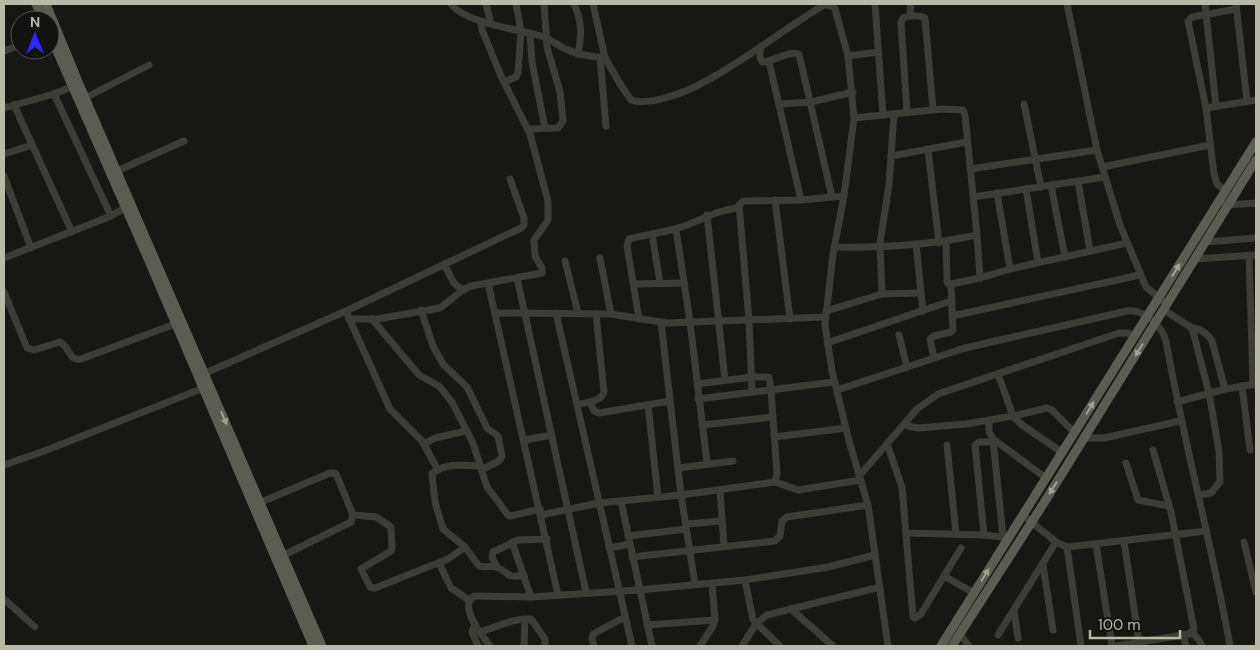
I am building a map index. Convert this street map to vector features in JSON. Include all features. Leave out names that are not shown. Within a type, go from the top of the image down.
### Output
[{"type":"main road","points":[[46,4],[75,86],[85,98],[117,171],[176,324],[201,375]]},
{"type":"main road","points":[[60,55],[129,206],[313,646]]},
{"type":"main road","points":[[952,646],[1206,242],[1224,202],[1226,191],[1256,142]]},
{"type":"main road","points":[[941,646],[1006,538],[1063,453],[1159,298],[1224,202],[1255,165]]},
{"type":"main road","points":[[233,452],[259,503],[322,646]]},
{"type":"street","points":[[451,4],[460,13],[491,24],[546,37],[566,50],[578,54],[603,58],[631,100],[640,102],[664,98],[699,85],[824,5],[829,4],[835,9],[848,56],[853,92],[854,118],[844,196],[834,247],[825,314],[827,344],[836,390],[868,505],[888,646]]},
{"type":"street","points":[[486,4],[491,24]]},
{"type":"street","points":[[504,82],[517,76],[521,32],[516,4]]},
{"type":"street","points":[[528,129],[558,128],[563,121],[560,92],[546,37],[544,4]]},
{"type":"street","points":[[574,4],[582,36],[578,54]]},
{"type":"street","points":[[593,4],[603,58],[606,126]]},
{"type":"street","points":[[875,4],[883,115]]},
{"type":"street","points":[[910,16],[911,4]]},
{"type":"street","points":[[1068,4],[1097,150],[1127,243],[1140,276],[1146,287],[1166,307],[1192,328],[1199,329],[1210,337],[1225,389]]},
{"type":"street","points":[[1205,4],[1216,106]]},
{"type":"street","points":[[1226,191],[1215,180],[1206,108],[1188,25],[1189,19],[1236,6],[1247,101]]},
{"type":"street","points":[[907,113],[901,22],[903,18],[910,16],[922,16],[925,18],[933,110]]},
{"type":"street","points":[[349,319],[372,319],[444,306],[463,290],[471,286],[542,273],[542,268],[534,256],[534,240],[548,220],[548,202],[528,129],[504,82],[482,30],[481,20]]},
{"type":"street","points":[[530,34],[532,62],[545,128]]},
{"type":"street","points":[[760,47],[760,60],[762,62],[769,62],[793,53],[799,54],[832,197]]},
{"type":"street","points":[[848,56],[878,52]]},
{"type":"street","points":[[769,62],[801,200]]},
{"type":"street","points":[[85,98],[149,65]]},
{"type":"street","points":[[4,108],[75,86]]},
{"type":"street","points":[[780,104],[811,102],[853,92]]},
{"type":"street","points":[[54,94],[111,216]]},
{"type":"street","points":[[1206,108],[1256,100]]},
{"type":"street","points":[[1024,104],[1041,187]]},
{"type":"street","points":[[14,105],[72,232]]},
{"type":"street","points":[[854,118],[933,110],[963,110],[980,278]]},
{"type":"street","points":[[882,294],[880,248],[889,185],[894,114]]},
{"type":"street","points":[[117,171],[184,141]]},
{"type":"street","points":[[891,156],[967,142]]},
{"type":"street","points":[[4,154],[32,145]]},
{"type":"street","points":[[1102,168],[1210,146]]},
{"type":"street","points":[[928,150],[943,242],[947,282],[950,284],[953,327],[951,332],[934,336],[930,339],[934,358]]},
{"type":"street","points":[[970,169],[1097,150]]},
{"type":"street","points":[[4,176],[31,248]]},
{"type":"street","points":[[973,197],[1105,177]]},
{"type":"street","points":[[201,375],[346,311],[520,228],[524,225],[524,218],[510,179]]},
{"type":"street","points":[[1078,181],[1090,251]]},
{"type":"street","points":[[1051,185],[1065,257]]},
{"type":"street","points":[[1026,189],[1038,263]]},
{"type":"street","points":[[997,193],[1010,268]]},
{"type":"street","points":[[752,392],[749,320],[738,208],[740,203],[844,196]]},
{"type":"street","points":[[775,200],[790,319]]},
{"type":"street","points":[[1224,202],[1256,203]]},
{"type":"street","points":[[4,258],[111,216],[129,206]]},
{"type":"street","points":[[639,318],[627,242],[629,239],[676,229],[707,215],[738,208]]},
{"type":"street","points":[[707,215],[726,380]]},
{"type":"street","points":[[676,229],[690,322],[707,464]]},
{"type":"street","points":[[652,234],[660,284]]},
{"type":"street","points":[[834,247],[880,248],[943,242],[977,235]]},
{"type":"street","points":[[1206,242],[1256,238]]},
{"type":"street","points":[[950,284],[980,278],[1010,268],[1127,243]]},
{"type":"street","points":[[916,244],[923,311]]},
{"type":"street","points":[[1176,402],[1225,389],[1255,384],[1253,255],[1195,260]]},
{"type":"street","points":[[600,258],[611,314]]},
{"type":"street","points":[[565,261],[578,314]]},
{"type":"street","points":[[444,264],[454,283],[463,290]]},
{"type":"street","points":[[952,316],[1140,276]]},
{"type":"street","points":[[517,278],[586,592]]},
{"type":"street","points":[[488,283],[558,594]]},
{"type":"street","points":[[634,284],[684,283]]},
{"type":"street","points":[[4,292],[27,348],[34,350],[60,342],[64,343],[72,358],[75,359],[81,359],[176,324]]},
{"type":"street","points":[[495,314],[611,314],[661,322],[790,319],[825,314],[882,294],[920,293]]},
{"type":"street","points":[[827,344],[951,301]]},
{"type":"street","points":[[421,310],[433,346],[444,364],[467,387],[487,428],[498,436],[502,456],[499,461],[481,468],[456,465],[434,471],[431,477],[434,502],[443,529],[465,547],[479,566],[497,567]]},
{"type":"street","points":[[346,311],[390,409],[424,444],[438,470]]},
{"type":"street","points":[[836,390],[965,348],[1128,311],[1136,311],[1147,317],[1163,332],[1166,342],[1176,402],[1207,531],[1230,646]]},
{"type":"street","points":[[556,313],[569,378],[577,405],[632,646]]},
{"type":"street","points":[[577,405],[601,398],[604,392],[596,314]]},
{"type":"street","points":[[372,319],[419,375],[443,390],[452,402],[473,443],[490,491],[508,515],[568,510],[599,503],[681,495],[775,482],[798,490],[861,478],[917,409],[938,394],[1118,334],[1135,336]]},
{"type":"street","points":[[661,322],[681,495],[695,584]]},
{"type":"street","points":[[1192,328],[1209,393],[1219,450],[1220,482],[1211,493],[1198,495]]},
{"type":"street","points":[[899,335],[907,366]]},
{"type":"street","points":[[998,374],[1013,416],[1022,425],[1063,453]]},
{"type":"street","points":[[696,384],[752,377],[769,377],[777,474],[775,482]]},
{"type":"street","points":[[698,399],[834,382]]},
{"type":"street","points":[[1242,386],[1250,450]]},
{"type":"street","points":[[4,465],[47,450],[205,387]]},
{"type":"street","points":[[590,402],[596,412],[670,401]]},
{"type":"street","points":[[648,405],[658,497]]},
{"type":"street","points":[[904,425],[918,428],[966,424],[1047,408],[1052,410],[1075,433]]},
{"type":"street","points":[[702,425],[773,417]]},
{"type":"street","points":[[906,533],[984,535],[1006,538],[993,441],[989,432],[989,420]]},
{"type":"street","points":[[1084,438],[1104,438],[1180,421]]},
{"type":"street","points":[[774,437],[846,428]]},
{"type":"street","points":[[424,444],[435,438],[466,430]]},
{"type":"street","points":[[524,440],[552,435]]},
{"type":"street","points":[[984,535],[974,445],[979,442],[993,441],[1046,478]]},
{"type":"street","points":[[887,444],[901,481],[912,616],[919,617],[922,614],[961,548]]},
{"type":"street","points":[[948,445],[956,534]]},
{"type":"street","points":[[1153,450],[1176,534],[1194,625],[1192,632]]},
{"type":"street","points":[[678,468],[733,461]]},
{"type":"street","points":[[1126,463],[1138,500],[1169,506]]},
{"type":"street","points":[[259,503],[330,473],[335,473],[353,515],[351,522],[282,556]]},
{"type":"street","points":[[720,490],[724,546]]},
{"type":"street","points":[[621,501],[652,646]]},
{"type":"street","points":[[632,557],[779,539],[782,521],[787,517],[868,505]]},
{"type":"street","points":[[353,515],[376,516],[391,527],[391,551],[366,564],[361,569],[370,587],[375,588],[439,563],[465,547]]},
{"type":"street","points":[[1023,515],[1056,542],[1067,547],[1207,531]]},
{"type":"street","points":[[609,548],[629,540],[722,521]]},
{"type":"street","points":[[524,575],[509,576],[497,567],[492,557],[493,552],[518,540],[547,539]]},
{"type":"street","points":[[1124,541],[1139,642]]},
{"type":"street","points":[[512,542],[531,597]]},
{"type":"street","points":[[998,635],[1056,542]]},
{"type":"street","points":[[1244,542],[1256,592]]},
{"type":"street","points":[[1096,544],[1112,646]]},
{"type":"street","points":[[1067,547],[1081,646]]},
{"type":"street","points":[[490,646],[475,624],[468,606],[471,597],[477,595],[531,597],[639,590],[745,580],[828,567],[875,556]]},
{"type":"street","points":[[439,563],[451,588],[469,600]]},
{"type":"street","points":[[1043,565],[1052,630]]},
{"type":"street","points":[[944,576],[974,593]]},
{"type":"street","points":[[745,580],[751,615],[756,624],[780,646]]},
{"type":"street","points":[[700,646],[715,620],[712,583]]},
{"type":"street","points":[[742,646],[756,624],[767,615],[880,587]]},
{"type":"street","points":[[4,599],[35,627]]},
{"type":"street","points":[[791,609],[833,646]]},
{"type":"street","points":[[1014,609],[1018,638]]},
{"type":"street","points":[[594,646],[593,634],[625,617]]},
{"type":"street","points":[[480,632],[502,626],[516,619],[533,620],[545,639],[545,646]]},
{"type":"street","points":[[524,619],[524,646]]},
{"type":"street","points":[[647,626],[715,620]]},
{"type":"street","points":[[475,624],[472,632],[478,646]]},
{"type":"street","points":[[1116,646],[1192,632]]},
{"type":"street","points":[[1192,632],[1202,646]]},
{"type":"street","points":[[960,634],[969,646]]},
{"type":"street","points":[[1183,635],[1186,646]]}]
